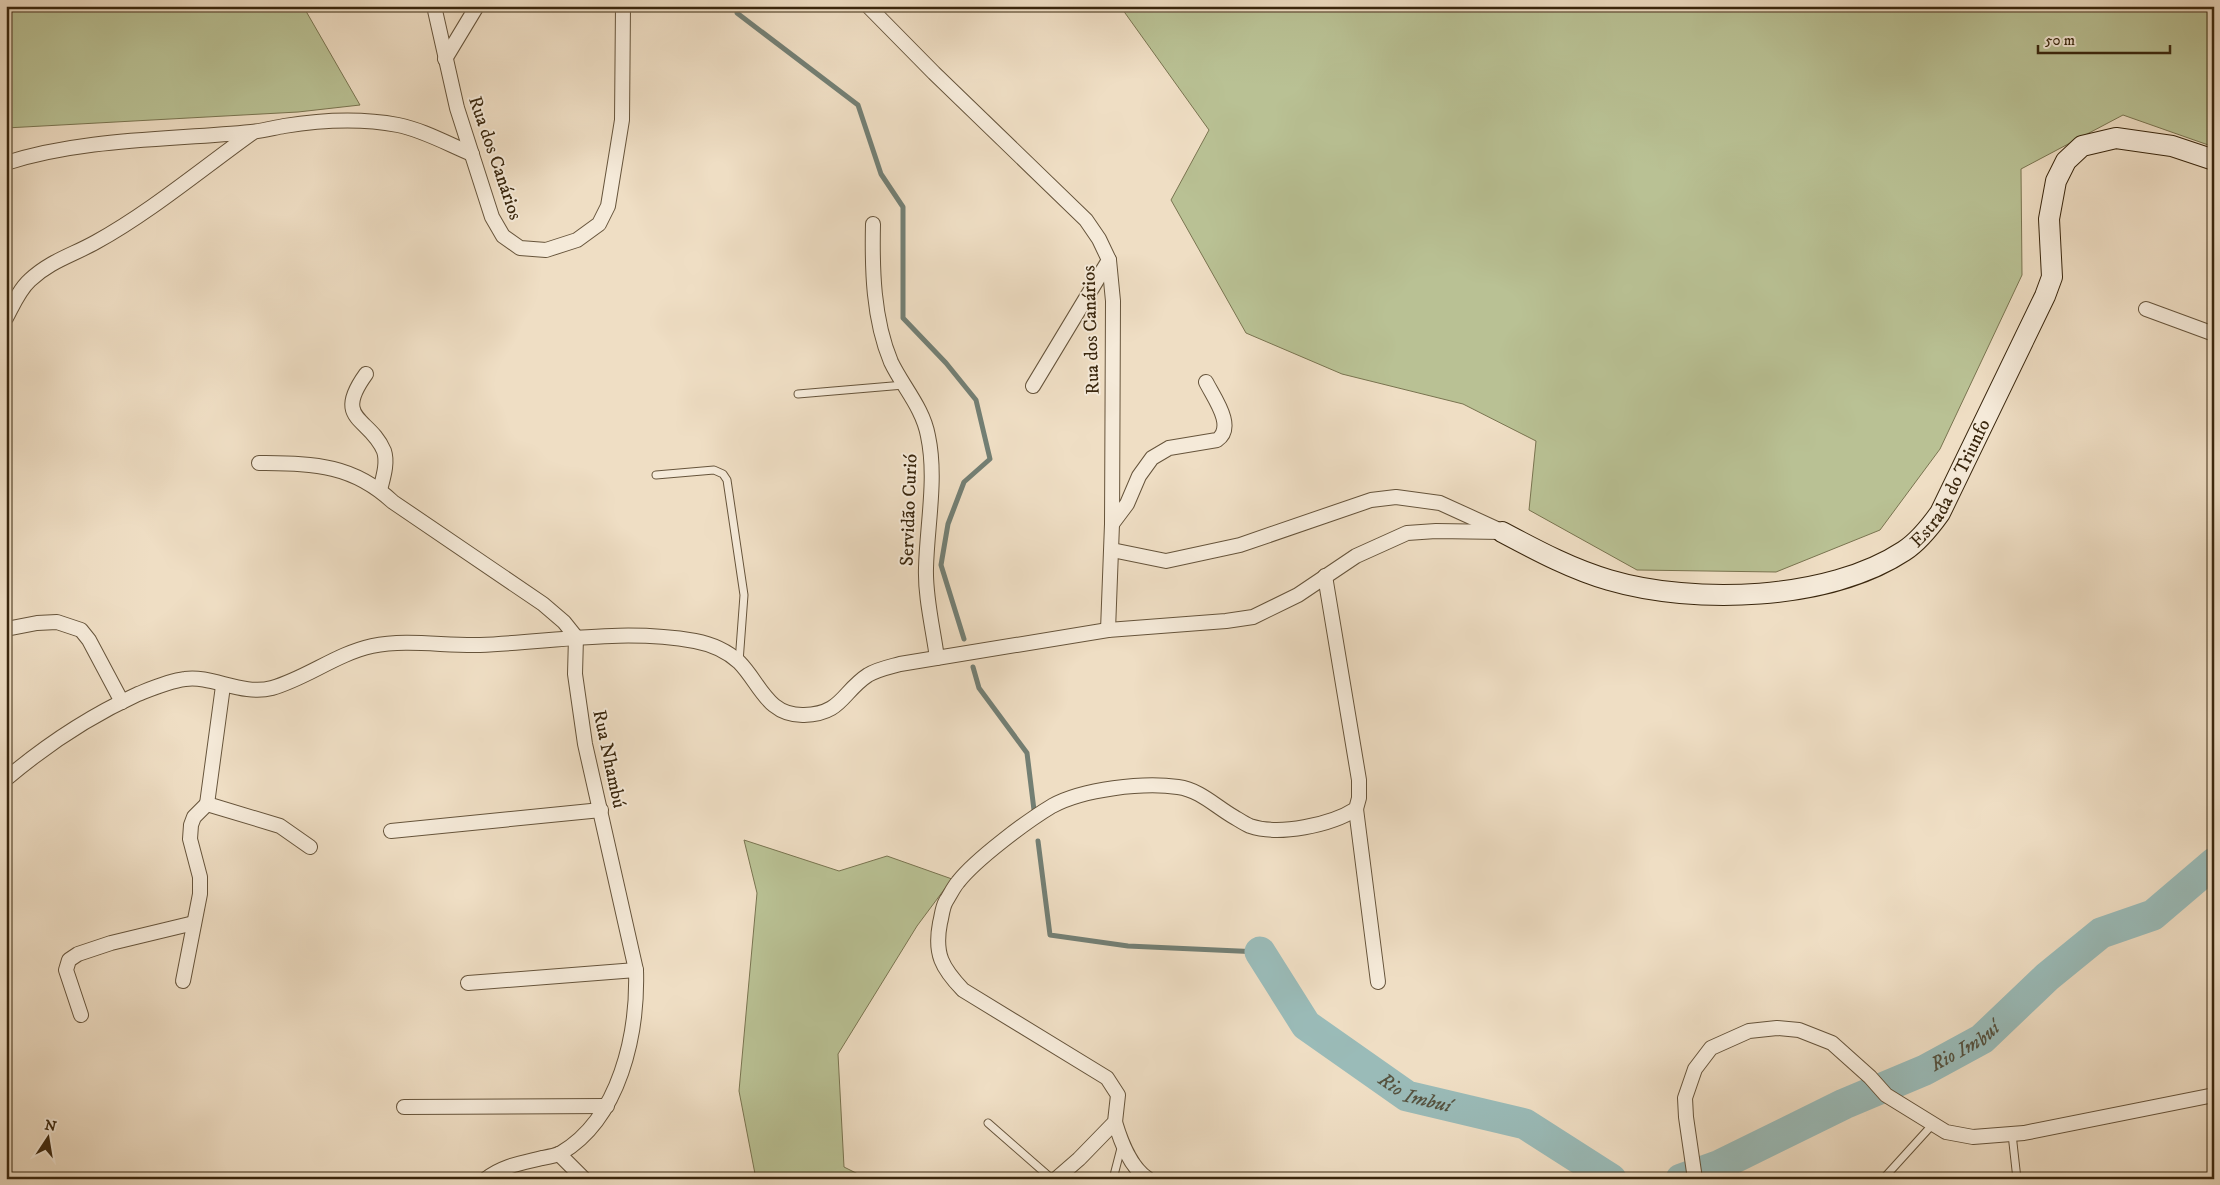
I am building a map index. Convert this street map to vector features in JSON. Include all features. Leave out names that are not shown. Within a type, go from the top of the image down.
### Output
[{"type":"street","name":"Rua dos Canários","points":[[434,6],[457,108],[492,217],[503,236],[520,248],[546,250],[577,240],[599,224],[608,206],[622,120],[624,6]]},
{"type":"street","points":[[445,59],[477,6]]},
{"type":"street","name":"Rua dos Canários","points":[[868,6],[934,73],[1086,220],[1099,239],[1109,260],[1113,301],[1112,550],[1108,630]]},
{"type":"street","points":[[6,163],[24,157],[101,144],[168,137],[253,132],[324,121],[366,121],[400,125],[472,154]]},
{"type":"street","points":[[6,318],[17,296],[28,281],[45,266],[96,242],[157,202],[253,132]]},
{"type":"street","name":"Estrada do Triunfo","points":[[1502,532],[1560,562],[1609,581],[1669,592],[1722,595],[1796,591],[1842,580],[1879,566],[1906,550],[1925,533],[1940,513],[2034,320],[2052,277],[2049,219],[2056,181],[2066,161],[2082,146],[2116,138],[2172,146],[2214,160]]},
{"type":"street","name":"Servidão Curió","points":[[873,224],[872,276],[891,361],[923,419],[928,435],[932,462],[926,570],[937,658]]},
{"type":"street","points":[[1033,386],[1109,260]]},
{"type":"street","points":[[2146,309],[2214,334]]},
{"type":"street","points":[[366,374],[356,388],[352,404],[356,416],[379,442],[385,453],[385,474],[380,490]]},
{"type":"street","points":[[1112,524],[1127,504],[1139,476],[1152,458],[1169,448],[1218,440],[1224,435],[1226,429],[1224,419],[1206,382]]},
{"type":"street","points":[[258,463],[316,464],[337,469],[380,490],[393,502],[543,604],[564,622],[576,637]]},
{"type":"street","points":[[1112,550],[1166,561],[1240,545],[1371,500],[1396,496],[1440,503],[1502,532]]},
{"type":"street","points":[[6,779],[38,752],[80,725],[152,688],[186,678],[204,680],[223,686],[269,689],[297,679],[348,654],[388,644],[476,645],[590,635],[668,636],[699,642],[721,649],[739,662],[762,694],[773,705],[788,714],[818,714],[836,706],[856,685],[877,670],[937,658],[1108,630],[1226,621],[1253,617],[1298,595],[1356,556],[1407,533],[1436,530],[1502,532]]},
{"type":"street","points":[[1325,576],[1359,780],[1359,798],[1356,809],[1378,982]]},
{"type":"street","points":[[6,629],[37,623],[57,622],[81,630],[89,640],[122,702]]},
{"type":"street","name":"Rua Nhambú","points":[[486,1179],[500,1168],[560,1154],[584,1135],[607,1106],[618,1077],[632,1024],[636,992],[636,970],[579,708],[575,674],[576,637]]},
{"type":"street","points":[[183,981],[200,894],[200,877],[190,839],[191,825],[194,817],[207,804],[223,686]]},
{"type":"street","points":[[1148,1179],[1142,1175],[1122,1143],[1115,1122],[1118,1095],[1107,1078],[963,990],[946,973],[939,956],[937,937],[944,906],[958,882],[991,851],[1053,806],[1083,795],[1149,786],[1178,787],[1198,793],[1250,826],[1269,829],[1320,825],[1343,817],[1356,809]]},
{"type":"street","points":[[207,804],[280,826],[310,847]]},
{"type":"street","points":[[391,831],[601,810]]},
{"type":"street","points":[[80,1015],[66,970],[66,964],[71,957],[111,943],[194,923]]},
{"type":"street","points":[[468,983],[636,970]]},
{"type":"street","points":[[1695,1179],[1685,1098],[1696,1069],[1711,1048],[1749,1031],[1777,1028],[1799,1030],[1832,1043],[1870,1077],[1886,1095],[1946,1132],[1973,1138],[2012,1134],[2213,1097]]},
{"type":"street","points":[[404,1108],[607,1106]]},
{"type":"street","points":[[1056,1179],[1079,1159],[1115,1122]]},
{"type":"street","points":[[560,1154],[584,1179]]},
{"type":"lane","points":[[798,394],[905,385]]},
{"type":"lane","points":[[656,475],[714,470],[723,474],[726,480],[744,595],[739,662]]},
{"type":"lane","points":[[988,1123],[1052,1179]]},
{"type":"lane","points":[[1882,1179],[1933,1124]]},
{"type":"lane","points":[[2012,1134],[2017,1179]]},
{"type":"lane","points":[[1114,1179],[1122,1143]]},
{"type":"green space","points":[[6,6],[303,6],[360,105],[298,112],[6,128]]},
{"type":"green space","points":[[1120,6],[2214,6],[2214,147],[2123,115],[2021,169],[2022,275],[1940,449],[1880,530],[1776,572],[1637,570],[1529,510],[1536,441],[1463,404],[1342,374],[1246,333],[1171,200],[1209,130]]},
{"type":"green space","points":[[744,840],[839,871],[887,856],[952,879],[917,926],[838,1054],[844,1167],[868,1179],[756,1179],[739,1091],[757,893]]},
{"type":"waterway","points":[[737,6],[737,13],[858,105],[881,174],[903,207],[903,318],[946,363],[976,400],[990,459],[964,482],[948,524],[941,565],[964,639]]},
{"type":"waterway","points":[[973,667],[979,688],[1027,753],[1034,810]]},
{"type":"waterway","points":[[1038,841],[1050,935],[1128,946],[1260,952]]},
{"type":"waterway","name":"Rio Imbuí","points":[[1681,1179],[1720,1165],[1844,1104],[1925,1070],[1982,1039],[2047,977],[2101,933],[2153,915],[2214,863]]},
{"type":"waterway","name":"Rio Imbuí","points":[[1260,952],[1306,1025],[1407,1096],[1525,1124],[1611,1179]]}]
